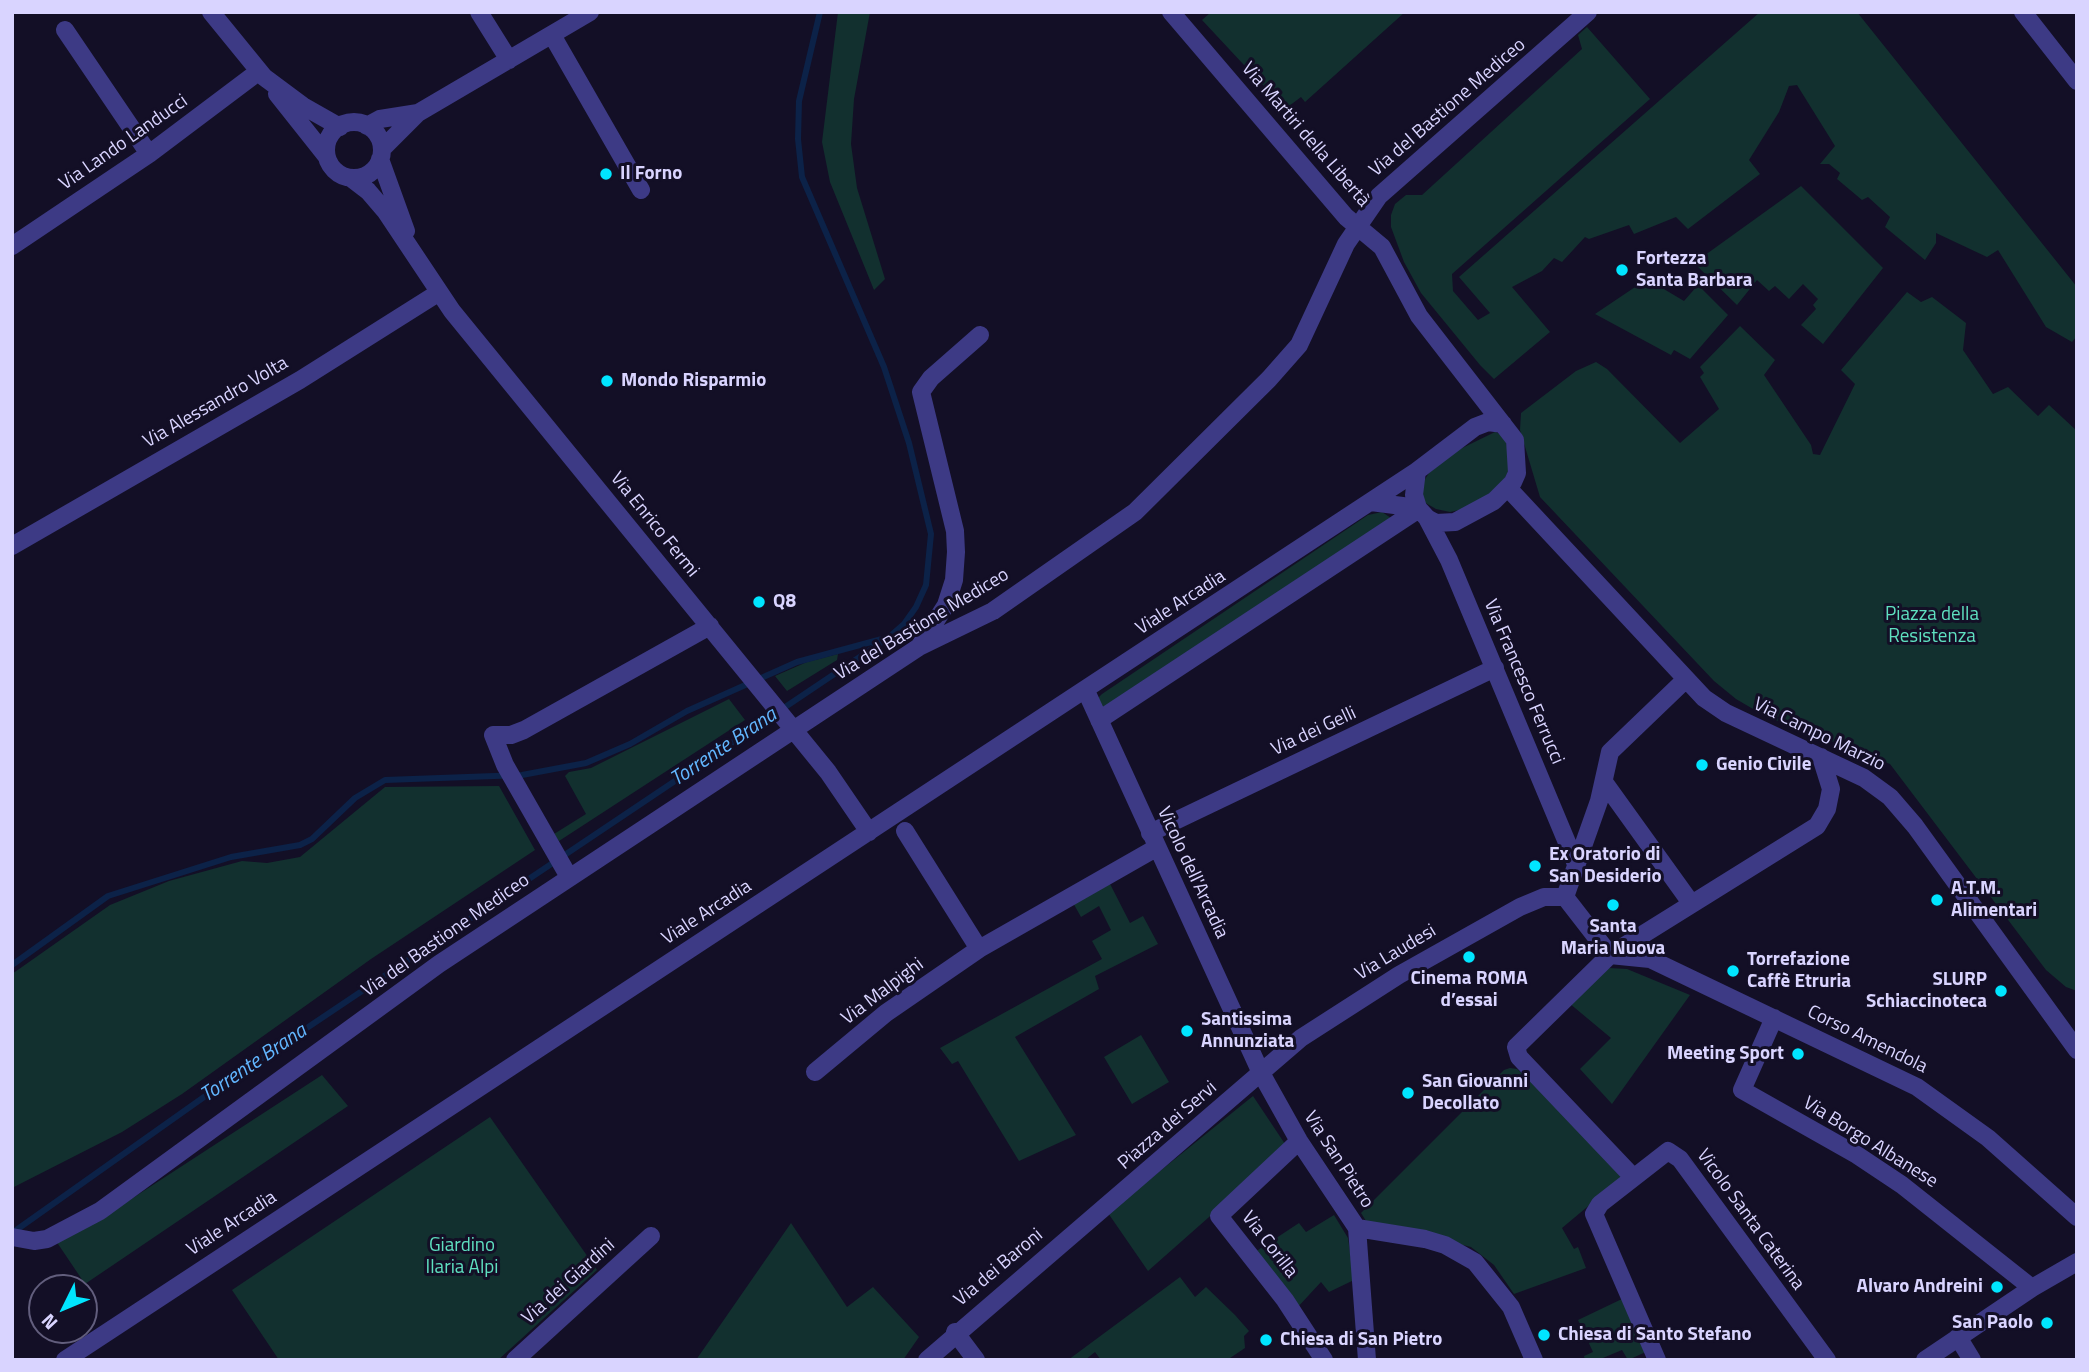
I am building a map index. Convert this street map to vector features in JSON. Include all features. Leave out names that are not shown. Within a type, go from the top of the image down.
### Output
[{"type":"street","points":[[211,12],[336,171],[351,178],[366,175],[418,113],[590,12]]},
{"type":"street","points":[[479,12],[509,60]]},
{"type":"street","name":"Via Martiri della Libertà","points":[[1171,12],[1326,195],[1387,253],[1419,316],[1503,424]]},
{"type":"street","name":"Via del Bastione Mediceo","points":[[18,1238],[47,1239],[100,1211],[566,872],[790,725],[919,647],[993,611],[1135,512],[1269,379],[1298,345],[1357,225],[1391,185],[1588,12]]},
{"type":"street","points":[[2024,12],[2077,81]]},
{"type":"street","points":[[65,30],[149,154]]},
{"type":"street","points":[[552,35],[641,190]]},
{"type":"street","points":[[261,74],[303,106],[340,127]]},
{"type":"street","name":"Via Lando Landucci","points":[[12,246],[149,154],[261,74]]},
{"type":"street","points":[[367,126],[380,119],[418,113]]},
{"type":"street","points":[[327,157],[328,140],[340,127],[351,123],[367,126],[375,133],[381,154]]},
{"type":"street","name":"Via Enrico Fermi","points":[[381,154],[410,244]]},
{"type":"street","name":"Via Enrico Fermi","points":[[351,178],[376,199],[410,244],[438,293],[838,785],[869,832]]},
{"type":"street","name":"Via Alessandro Volta","points":[[12,546],[300,380],[438,293]]},
{"type":"street","points":[[919,647],[946,605],[954,580],[956,552],[955,531],[921,391],[931,377],[980,335]]},
{"type":"street","points":[[1463,435],[1476,417],[1479,406],[1476,390]]},
{"type":"street","points":[[1371,502],[1421,512],[1436,523],[1455,522],[1481,510],[1508,488],[1517,472],[1518,449],[1503,424],[1483,424],[1463,435],[1416,471],[1413,484],[1421,512]]},
{"type":"street","name":"Viale Arcadia","points":[[65,1360],[1086,691],[1416,471]]},
{"type":"street","name":"Via Campo Marzio","points":[[1508,488],[1685,680],[1726,713],[1864,778],[1890,797],[1915,826],[2077,1050]]},
{"type":"street","points":[[1099,720],[1421,512]]},
{"type":"street","name":"Via Francesco Ferrucci","points":[[1421,512],[1449,559],[1576,864]]},
{"type":"street","points":[[566,872],[505,765],[493,735],[511,735],[524,730],[710,626]]},
{"type":"street","name":"Via dei Gelli","points":[[1153,840],[1495,668]]},
{"type":"street","points":[[1610,955],[1565,897],[1604,782],[1610,752],[1685,680]]},
{"type":"street","name":"Vicolo dell'Arcadia","points":[[1086,691],[1261,1073]]},
{"type":"street","points":[[1657,1360],[1594,1214],[1600,1204],[1633,1177],[1519,1057],[1516,1047],[1610,955],[1817,826],[1827,809],[1831,789],[1821,757]]},
{"type":"street","points":[[1604,782],[1691,904]]},
{"type":"street","points":[[905,831],[979,949]]},
{"type":"street","name":"Via Malpighi","points":[[815,1072],[887,1013],[979,949],[1153,840]]},
{"type":"street","name":"Via Laudesi","points":[[1261,1073],[1317,1027],[1420,962],[1531,902],[1552,896],[1565,897]]},
{"type":"street","name":"Corso Amendola","points":[[1610,955],[1650,959],[1917,1087],[1998,1146],[2077,1217]]},
{"type":"street","points":[[2039,996],[2061,1021],[2077,1028]]},
{"type":"street","name":"Via Borgo Albanese","points":[[1774,1018],[1742,1090],[1857,1155],[1902,1185],[2032,1288]]},
{"type":"street","name":"Via San Pietro","points":[[1261,1073],[1298,1141],[1357,1228],[1367,1360]]},
{"type":"street","name":"Piazza dei Servi","points":[[1101,1210],[1261,1073]]},
{"type":"street","name":"Via Corilla","points":[[1298,1141],[1219,1216],[1285,1300],[1324,1360]]},
{"type":"street","name":"Vicolo Santa Caterina","points":[[1633,1177],[1664,1152],[1671,1151],[1677,1156],[1826,1360]]},
{"type":"street","name":"Via dei Baroni","points":[[927,1360],[956,1332],[1101,1210]]},
{"type":"street","points":[[1357,1228],[1435,1242],[1475,1262],[1511,1307],[1534,1360]]},
{"type":"street","name":"Via dei Giardini","points":[[515,1360],[651,1236]]},
{"type":"street","points":[[1925,1360],[2032,1288],[2077,1262]]},
{"type":"street","points":[[956,1332],[976,1360]]},
{"type":"street","points":[[1958,1337],[1972,1360]]},
{"type":"green space","points":[[838,12],[870,12],[854,99],[851,144],[857,188],[885,279],[874,290],[830,182],[822,142]]},
{"type":"green space","points":[[1211,12],[1405,12],[1305,102],[1301,97],[1285,109],[1202,20]]},
{"type":"green space","points":[[1760,12],[1857,12],[2077,287],[2077,336],[2072,342],[2046,327],[1998,250],[1987,257],[1936,233],[1936,243],[1925,260],[1885,227],[1890,217],[1868,197],[1862,200],[1837,179],[1840,173],[1829,164],[1820,164],[1835,146],[1797,85],[1789,86],[1779,112],[1749,160],[1760,174],[1688,229],[1676,217],[1634,234],[1629,225],[1589,239],[1585,237],[1562,262],[1554,258],[1542,271],[1512,287],[1550,332],[1494,379],[1480,365],[1421,293],[1404,262],[1391,227],[1395,204],[1406,195],[1422,195],[1582,49],[1578,35],[1587,27],[1650,99],[1452,274],[1453,291],[1478,320],[1490,313],[1459,277]]},
{"type":"green space","points":[[1801,186],[1883,268],[1823,344],[1801,325],[1816,309],[1813,305],[1818,299],[1803,284],[1789,299],[1775,286],[1769,291],[1757,280],[1737,305],[1694,263]]},
{"type":"green space","points":[[1647,279],[1684,301],[1698,285],[1728,315],[1690,359],[1674,350],[1671,355],[1595,314]]},
{"type":"green space","name":"Piazza della Resistenza","points":[[1907,292],[1921,302],[1932,297],[1966,323],[1963,350],[1993,394],[2008,387],[2038,416],[2049,405],[2077,431],[2077,991],[2066,987],[2046,970],[1890,764],[1765,716],[1736,699],[1714,681],[1540,497],[1520,430],[1521,413],[1576,371],[1596,362],[1607,369],[1680,443],[1719,409],[1700,377],[1704,373],[1700,367],[1740,326],[1775,360],[1764,375],[1811,445],[1813,454],[1820,455],[1855,384],[1841,370]]},
{"type":"green space","points":[[1495,432],[1506,436],[1509,468],[1506,477],[1493,493],[1464,509],[1450,512],[1436,509],[1424,502],[1420,487],[1429,473],[1454,452]]},
{"type":"green space","points":[[1382,512],[1391,518],[1100,711],[1098,698],[1102,694],[1368,515]]},
{"type":"green space","points":[[838,654],[837,660],[787,691],[775,676],[807,662]]},
{"type":"green space","points":[[729,699],[745,720],[559,841],[554,834],[586,814],[565,776],[569,772],[591,768]]},
{"type":"green space","points":[[499,786],[535,850],[371,959],[182,1094],[122,1132],[12,1188],[12,974],[110,905],[169,881],[242,861],[267,863],[300,857],[385,787]]},
{"type":"green space","points":[[1108,880],[1130,923],[1143,916],[1158,944],[1095,976],[1099,989],[1015,1037],[1076,1135],[1019,1161],[958,1061],[952,1064],[940,1048],[1102,959],[1092,941],[1111,930],[1099,906],[1081,917],[1072,901]]},
{"type":"green space","points":[[1609,968],[1627,969],[1690,995],[1612,1104],[1580,1069],[1611,1038],[1569,1003],[1602,971]]},
{"type":"green space","points":[[1141,1035],[1169,1082],[1132,1104],[1104,1057]]},
{"type":"green space","points":[[1517,1069],[1550,1097],[1623,1177],[1562,1228],[1574,1249],[1578,1247],[1586,1268],[1514,1294],[1494,1265],[1471,1247],[1366,1221],[1361,1213],[1504,1070]]},
{"type":"green space","points":[[322,1075],[348,1106],[98,1275],[78,1274],[56,1241],[99,1220]]},
{"type":"green space","points":[[1253,1096],[1285,1144],[1217,1210],[1148,1271],[1108,1213]]},
{"type":"green space","name":"Giardino Ilaria Alpi","points":[[490,1117],[597,1270],[498,1360],[279,1360],[232,1290]]},
{"type":"green space","points":[[1334,1215],[1348,1238],[1354,1280],[1329,1292],[1321,1282],[1296,1309],[1255,1252],[1299,1223],[1306,1232]]},
{"type":"green space","points":[[791,1223],[847,1307],[873,1287],[919,1337],[903,1360],[696,1360]]},
{"type":"green space","points":[[1180,1277],[1195,1297],[1206,1287],[1235,1315],[1249,1331],[1244,1336],[1245,1348],[1227,1360],[1101,1360],[1095,1352],[1085,1360],[1068,1360]]},
{"type":"green space","points":[[1624,1298],[1648,1351],[1628,1360],[1622,1350],[1598,1360],[1585,1360],[1584,1356],[1593,1352],[1578,1320]]},
{"type":"waterway","name":"Torrente Brana","points":[[12,1233],[204,1097],[888,638],[904,624],[916,607],[926,585],[931,534],[909,443],[884,367],[802,177],[798,139],[799,101],[820,12]]},
{"type":"waterway","points":[[12,965],[108,896],[231,857],[300,845],[312,839],[355,798],[385,780],[522,775],[586,763],[630,744],[687,711],[797,662],[882,639]]},
{"type":"place","name":"Il Forno","points":[[606,174]]},
{"type":"place","name":"Fortezza Santa Barbara","points":[[1622,270]]},
{"type":"place","name":"Mondo Risparmio","points":[[607,381]]},
{"type":"place","name":"Q8","points":[[759,602]]},
{"type":"place","name":"Genio Civile","points":[[1702,765]]},
{"type":"place","name":"Ex Oratorio di San Desiderio","points":[[1535,866]]},
{"type":"place","name":"A.T.M. Alimentari","points":[[1937,900]]},
{"type":"place","name":"Santa Maria Nuova","points":[[1613,905]]},
{"type":"place","name":"Cinema ROMA d’essai","points":[[1469,957]]},
{"type":"place","name":"Torrefazione Caffè Etruria","points":[[1733,971]]},
{"type":"place","name":"SLURP Schiaccinoteca","points":[[2001,991]]},
{"type":"place","name":"Santissima Annunziata","points":[[1187,1031]]},
{"type":"place","name":"Meeting Sport","points":[[1798,1054]]},
{"type":"place","name":"San Giovanni Decollato","points":[[1408,1093]]},
{"type":"place","name":"Alvaro Andreini","points":[[1997,1287]]},
{"type":"place","name":"San Paolo","points":[[2047,1323]]},
{"type":"place","name":"Chiesa di Santo Stefano","points":[[1544,1335]]},
{"type":"place","name":"Chiesa di San Pietro","points":[[1266,1340]]}]
